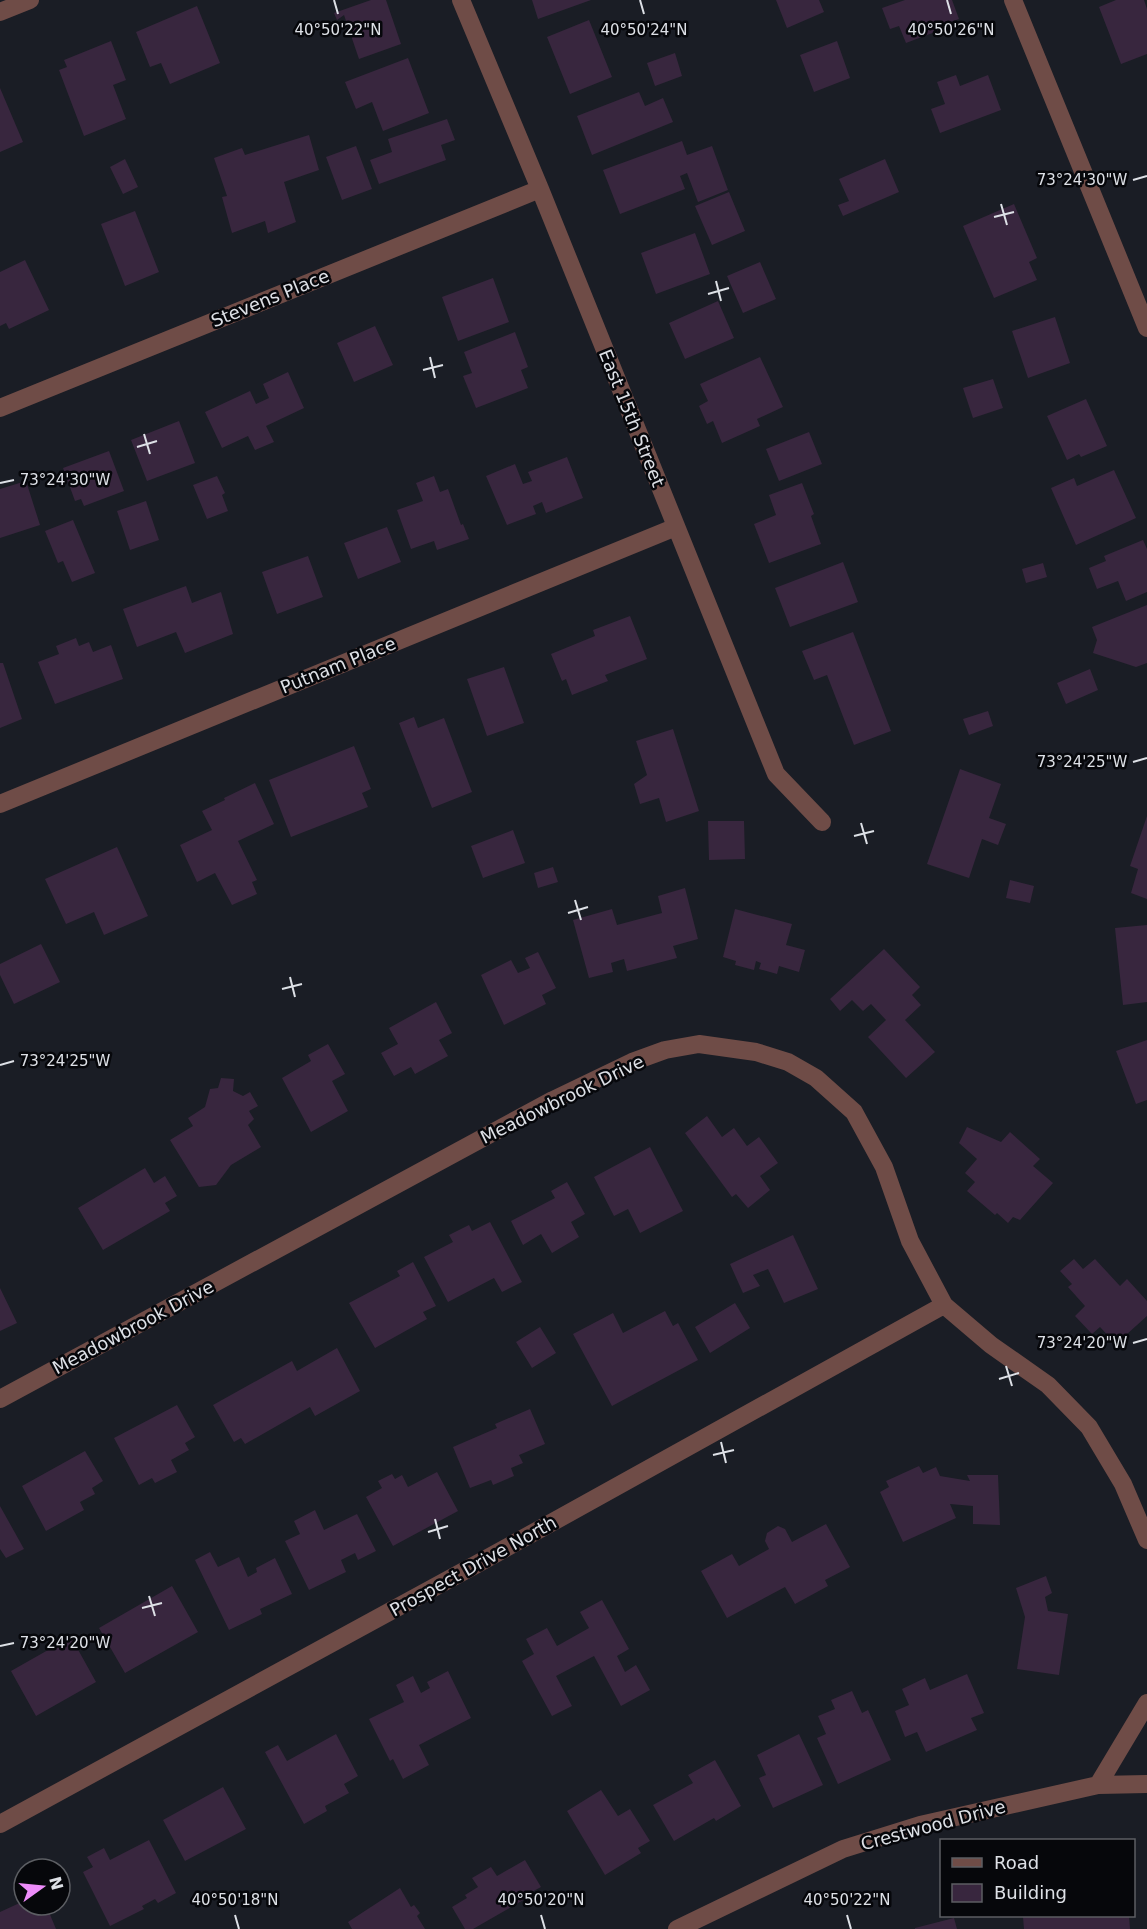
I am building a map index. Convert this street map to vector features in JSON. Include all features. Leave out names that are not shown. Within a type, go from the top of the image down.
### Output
[{"type":"street","points":[[0,12],[30,0]]},
{"type":"street","name":"East 15th Street","points":[[461,0],[540,189],[776,774],[822,822]]},
{"type":"street","points":[[1013,0],[1147,328]]},
{"type":"street","name":"Stevens Place","points":[[0,408],[540,189]]},
{"type":"street","name":"Putnam Place","points":[[0,804],[676,526]]},
{"type":"street","name":"Meadowbrook Drive","points":[[0,1399],[553,1100],[632,1062],[664,1050],[699,1044],[756,1052],[788,1062],[816,1078],[854,1112],[884,1167],[910,1241],[944,1305],[991,1345],[1047,1385],[1089,1427],[1123,1484],[1147,1540]]},
{"type":"street","name":"Prospect Drive North","points":[[0,1824],[944,1305]]},
{"type":"street","points":[[1098,1785],[1147,1703]]},
{"type":"street","name":"Crestwood Drive","points":[[677,1929],[843,1849],[920,1825],[1098,1785],[1147,1784]]},
{"type":"building","points":[[371,0],[386,0],[401,44],[359,59],[344,15],[337,20],[334,13]]},
{"type":"building","points":[[532,0],[591,0],[538,19]]},
{"type":"building","points":[[776,0],[819,0],[824,12],[787,28]]},
{"type":"building","points":[[905,0],[952,0],[959,19],[942,25],[943,29],[906,43],[899,26],[890,29],[882,8]]},
{"type":"building","points":[[1116,0],[1144,0],[1147,9],[1147,54],[1121,64],[1099,7]]},
{"type":"building","points":[[197,6],[220,63],[170,84],[161,63],[150,67],[136,32]]},
{"type":"building","points":[[589,20],[612,77],[570,94],[547,37]]},
{"type":"building","points":[[111,41],[126,80],[113,85],[126,119],[84,136],[59,70],[67,67],[64,60]]},
{"type":"building","points":[[837,41],[850,78],[814,92],[800,55]]},
{"type":"building","points":[[675,53],[682,76],[655,86],[647,63]]},
{"type":"building","points":[[408,58],[429,113],[383,131],[372,102],[356,109],[345,82]]},
{"type":"building","points":[[956,75],[960,86],[988,75],[1001,110],[940,133],[931,109],[945,104],[937,82]]},
{"type":"building","points":[[0,88],[23,142],[0,152]]},
{"type":"building","points":[[639,92],[645,106],[663,98],[673,122],[592,155],[577,116]]},
{"type":"building","points":[[447,119],[455,140],[441,145],[446,160],[379,184],[370,160],[392,152],[388,139]]},
{"type":"building","points":[[309,135],[319,170],[284,182],[296,222],[268,233],[265,221],[232,233],[222,197],[227,196],[214,158],[242,148],[245,155]]},
{"type":"building","points":[[682,141],[687,155],[712,146],[728,190],[698,202],[687,173],[680,176],[685,189],[620,214],[603,170]]},
{"type":"building","points":[[356,146],[372,189],[342,200],[326,157]]},
{"type":"building","points":[[125,159],[138,187],[123,194],[110,167]]},
{"type":"building","points":[[885,159],[899,192],[843,216],[838,205],[849,201],[839,179]]},
{"type":"building","points":[[729,192],[745,231],[712,245],[695,206]]},
{"type":"building","points":[[1014,204],[1037,258],[1029,262],[1037,280],[994,298],[963,226]]},
{"type":"building","points":[[135,211],[159,272],[125,286],[101,224]]},
{"type":"building","points":[[695,233],[710,274],[656,294],[641,253]]},
{"type":"building","points":[[25,260],[49,310],[9,329],[6,323],[0,326],[0,272]]},
{"type":"building","points":[[760,262],[776,299],[743,313],[727,276]]},
{"type":"building","points":[[493,278],[509,322],[458,341],[442,297]]},
{"type":"building","points":[[718,301],[734,338],[685,359],[669,323]]},
{"type":"building","points":[[1055,317],[1070,363],[1028,378],[1012,331]]},
{"type":"building","points":[[375,326],[393,365],[354,382],[337,343]]},
{"type":"building","points":[[515,332],[528,367],[521,370],[528,388],[476,408],[463,376],[472,373],[464,352]]},
{"type":"building","points":[[760,357],[783,407],[757,419],[760,426],[722,443],[713,421],[707,424],[699,406],[708,401],[700,384]]},
{"type":"building","points":[[288,372],[304,408],[266,426],[274,442],[255,450],[248,436],[222,448],[205,412],[250,391],[256,404],[269,398],[263,384]]},
{"type":"building","points":[[993,379],[1003,408],[973,418],[963,388]]},
{"type":"building","points":[[1086,399],[1107,446],[1067,460],[1047,416]]},
{"type":"building","points":[[179,421],[195,463],[147,481],[131,440]]},
{"type":"building","points":[[809,432],[822,464],[779,481],[766,449]]},
{"type":"building","points":[[109,451],[124,491],[84,506],[81,499],[75,501],[63,468]]},
{"type":"building","points":[[567,457],[583,498],[546,513],[542,502],[533,506],[536,514],[507,525],[486,476],[515,464],[523,484],[532,481],[528,472]]},
{"type":"building","points":[[1114,470],[1136,518],[1076,545],[1051,488],[1074,478],[1077,486]]},
{"type":"building","points":[[217,476],[225,493],[222,495],[228,511],[207,519],[193,485]]},
{"type":"building","points":[[434,476],[440,492],[448,489],[461,525],[463,524],[469,539],[437,550],[434,541],[411,549],[397,510],[423,501],[416,483]]},
{"type":"building","points":[[26,481],[40,525],[0,538],[0,489]]},
{"type":"building","points":[[802,483],[814,514],[811,516],[821,544],[769,563],[754,524],[776,515],[769,495]]},
{"type":"building","points":[[146,501],[159,540],[130,550],[117,511]]},
{"type":"building","points":[[73,520],[95,573],[72,582],[63,561],[58,563],[45,531]]},
{"type":"building","points":[[387,527],[401,562],[358,579],[344,543]]},
{"type":"building","points":[[1143,540],[1147,549],[1147,592],[1126,601],[1118,581],[1097,589],[1089,568],[1106,561],[1104,556]]},
{"type":"building","points":[[308,556],[323,597],[277,614],[262,572]]},
{"type":"building","points":[[843,562],[858,602],[790,627],[775,588]]},
{"type":"building","points":[[1043,563],[1047,577],[1026,583],[1022,569]]},
{"type":"building","points":[[186,586],[192,603],[221,592],[233,634],[185,653],[176,632],[137,647],[123,609]]},
{"type":"building","points":[[1147,605],[1147,663],[1136,667],[1093,653],[1097,640],[1092,627]]},
{"type":"building","points":[[630,616],[647,659],[605,675],[608,681],[572,695],[566,679],[562,681],[551,654],[595,636],[593,630]]},
{"type":"building","points":[[853,632],[891,731],[854,745],[827,675],[814,680],[802,651]]},
{"type":"building","points":[[76,638],[79,646],[89,642],[93,652],[111,645],[123,679],[55,704],[38,662],[59,654],[56,646]]},
{"type":"building","points":[[0,663],[3,663],[22,719],[0,728]]},
{"type":"building","points":[[504,667],[524,723],[487,736],[467,679]]},
{"type":"building","points":[[1090,669],[1098,690],[1066,704],[1057,683]]},
{"type":"building","points":[[988,711],[993,726],[969,735],[963,719]]},
{"type":"building","points":[[414,717],[418,728],[444,718],[472,792],[432,808],[399,723]]},
{"type":"building","points":[[673,729],[699,811],[666,822],[659,798],[640,804],[634,784],[647,775],[636,741]]},
{"type":"building","points":[[354,746],[371,789],[362,793],[368,807],[291,837],[269,780]]},
{"type":"building","points":[[960,769],[1001,784],[989,818],[1006,824],[998,845],[982,839],[969,878],[927,864]]},
{"type":"building","points":[[255,783],[274,824],[238,841],[257,880],[252,882],[257,894],[232,905],[215,873],[197,882],[180,845],[212,830],[202,811]]},
{"type":"building","points":[[1147,816],[1147,899],[1131,893],[1138,869],[1130,866]]},
{"type":"building","points":[[708,821],[744,821],[745,859],[709,860]]},
{"type":"building","points":[[513,830],[525,863],[483,878],[471,846]]},
{"type":"building","points":[[117,847],[148,916],[104,935],[94,912],[66,924],[45,879]]},
{"type":"building","points":[[553,867],[558,882],[538,888],[534,873]]},
{"type":"building","points":[[1010,880],[1034,886],[1030,903],[1006,898]]},
{"type":"building","points":[[685,888],[698,939],[673,946],[677,958],[627,971],[624,959],[611,963],[613,972],[589,978],[573,920],[612,909],[617,925],[662,913],[658,896]]},
{"type":"building","points":[[735,909],[792,924],[786,945],[805,950],[799,972],[779,966],[777,974],[759,969],[761,963],[756,961],[754,970],[735,965],[736,961],[723,957]]},
{"type":"building","points":[[1147,925],[1147,1002],[1123,1005],[1115,928]]},
{"type":"building","points":[[41,944],[60,982],[14,1004],[0,975],[0,964]]},
{"type":"building","points":[[884,949],[920,987],[912,995],[921,1005],[905,1020],[935,1052],[906,1078],[868,1037],[886,1020],[871,1004],[863,1011],[852,1000],[840,1011],[830,999]]},
{"type":"building","points":[[538,952],[556,988],[542,995],[546,1004],[504,1025],[481,975],[511,960],[518,973],[530,968],[525,958]]},
{"type":"building","points":[[436,1002],[452,1033],[439,1040],[448,1056],[415,1074],[411,1067],[394,1076],[381,1053],[398,1044],[389,1028]]},
{"type":"building","points":[[1147,1040],[1147,1100],[1136,1104],[1116,1051]]},
{"type":"building","points":[[328,1044],[345,1074],[332,1081],[348,1111],[311,1132],[282,1078],[311,1061],[308,1055]]},
{"type":"building","points":[[221,1078],[234,1079],[233,1091],[243,1096],[250,1092],[258,1106],[249,1111],[254,1119],[248,1125],[261,1147],[231,1165],[216,1185],[199,1187],[170,1140],[193,1126],[188,1118],[205,1107],[210,1089],[218,1088]]},
{"type":"building","points":[[707,1116],[722,1137],[734,1128],[747,1146],[759,1137],[778,1163],[760,1176],[770,1190],[748,1208],[736,1194],[732,1197],[685,1133]]},
{"type":"building","points":[[967,1127],[1001,1142],[1010,1132],[1040,1159],[1033,1166],[1053,1183],[1020,1220],[1013,1217],[1008,1223],[967,1191],[975,1182],[965,1173],[977,1159],[959,1143]]},
{"type":"building","points":[[650,1147],[683,1211],[640,1233],[628,1209],[614,1216],[594,1177]]},
{"type":"building","points":[[145,1168],[154,1183],[165,1176],[177,1196],[165,1203],[170,1211],[103,1250],[78,1208]]},
{"type":"building","points":[[567,1182],[585,1214],[571,1222],[579,1237],[552,1253],[541,1234],[523,1245],[511,1221],[555,1198],[551,1191]]},
{"type":"building","points":[[490,1222],[522,1282],[502,1292],[494,1278],[448,1302],[424,1257],[453,1242],[449,1235],[469,1225],[472,1231]]},
{"type":"building","points":[[793,1235],[818,1289],[784,1303],[768,1269],[753,1275],[760,1286],[743,1293],[730,1264]]},
{"type":"building","points":[[1074,1259],[1083,1269],[1095,1259],[1120,1286],[1127,1279],[1147,1301],[1147,1316],[1116,1344],[1100,1327],[1092,1334],[1075,1316],[1085,1306],[1068,1287],[1072,1284],[1060,1271]]},
{"type":"building","points":[[413,1262],[436,1306],[423,1312],[427,1319],[375,1348],[349,1303],[400,1276],[397,1271]]},
{"type":"building","points":[[0,1288],[17,1323],[0,1331]]},
{"type":"building","points":[[735,1303],[750,1328],[710,1353],[695,1327]]},
{"type":"building","points":[[665,1311],[673,1326],[678,1323],[698,1360],[612,1406],[573,1334],[613,1313],[623,1333]]},
{"type":"building","points":[[540,1327],[556,1353],[532,1368],[516,1342]]},
{"type":"building","points":[[337,1348],[360,1391],[315,1416],[310,1407],[245,1444],[241,1438],[234,1442],[213,1405],[292,1361],[297,1371]]},
{"type":"building","points":[[177,1405],[195,1437],[185,1443],[189,1450],[171,1460],[177,1472],[155,1483],[152,1478],[139,1485],[114,1438]]},
{"type":"building","points":[[530,1409],[545,1444],[519,1455],[523,1463],[511,1468],[514,1476],[493,1485],[491,1480],[470,1488],[453,1447],[497,1428],[495,1424]]},
{"type":"building","points":[[85,1451],[103,1481],[92,1488],[95,1494],[80,1502],[84,1510],[46,1531],[22,1486]]},
{"type":"building","points":[[919,1466],[923,1473],[936,1467],[940,1476],[970,1481],[967,1475],[998,1475],[1000,1525],[973,1524],[973,1506],[950,1504],[956,1518],[903,1542],[880,1492],[889,1487],[886,1481]]},
{"type":"building","points":[[437,1472],[458,1511],[393,1546],[366,1497],[382,1488],[378,1481],[392,1474],[395,1479],[402,1475],[408,1487]]},
{"type":"building","points":[[0,1506],[24,1549],[6,1558],[0,1549]]},
{"type":"building","points":[[315,1510],[324,1530],[357,1514],[376,1551],[358,1560],[355,1553],[341,1560],[346,1572],[309,1590],[285,1541],[300,1534],[294,1521]]},
{"type":"building","points":[[826,1524],[850,1567],[825,1580],[828,1586],[795,1604],[785,1587],[727,1618],[701,1571],[732,1554],[739,1566],[769,1549],[765,1541],[767,1533],[778,1526],[785,1529],[792,1542]]},
{"type":"building","points":[[210,1552],[218,1567],[239,1557],[248,1577],[257,1572],[256,1568],[275,1558],[292,1594],[260,1609],[262,1614],[229,1630],[195,1560]]},
{"type":"building","points":[[1046,1576],[1052,1593],[1045,1597],[1048,1611],[1068,1614],[1059,1675],[1017,1669],[1025,1617],[1016,1588]]},
{"type":"building","points":[[172,1586],[198,1632],[125,1673],[99,1628]]},
{"type":"building","points":[[602,1600],[629,1649],[617,1656],[625,1672],[636,1665],[650,1690],[621,1706],[594,1656],[556,1676],[572,1706],[552,1716],[522,1661],[534,1654],[526,1639],[547,1628],[557,1646],[589,1628],[580,1612]]},
{"type":"building","points":[[71,1637],[96,1682],[36,1716],[11,1671]]},
{"type":"building","points":[[448,1671],[471,1718],[419,1745],[429,1765],[403,1779],[393,1759],[390,1761],[369,1719],[404,1702],[396,1685],[413,1676],[421,1693],[430,1688],[427,1682]]},
{"type":"building","points":[[967,1674],[984,1713],[971,1718],[977,1730],[926,1752],[917,1732],[905,1737],[895,1711],[909,1705],[902,1689],[925,1678],[930,1690]]},
{"type":"building","points":[[852,1691],[862,1713],[868,1710],[891,1760],[838,1784],[817,1738],[826,1734],[818,1716],[835,1709],[831,1700]]},
{"type":"building","points":[[336,1734],[358,1776],[344,1784],[349,1793],[325,1806],[327,1811],[304,1824],[265,1752],[278,1745],[287,1761]]},
{"type":"building","points":[[799,1734],[823,1785],[773,1808],[759,1778],[766,1775],[757,1755]]},
{"type":"building","points":[[715,1760],[741,1806],[716,1821],[714,1818],[674,1841],[653,1805],[693,1783],[688,1775]]},
{"type":"building","points":[[223,1787],[246,1829],[185,1861],[163,1820]]},
{"type":"building","points":[[601,1790],[618,1816],[630,1809],[650,1841],[638,1848],[641,1853],[605,1875],[567,1811]]},
{"type":"building","points":[[149,1840],[176,1893],[158,1903],[155,1899],[142,1906],[144,1909],[110,1926],[83,1872],[93,1867],[87,1857],[104,1848],[110,1860]]},
{"type":"building","points":[[525,1860],[541,1887],[524,1896],[525,1899],[473,1929],[465,1929],[452,1907],[467,1898],[465,1895],[478,1887],[472,1878],[491,1867],[497,1876]]},
{"type":"building","points":[[400,1888],[411,1907],[414,1905],[420,1913],[417,1916],[425,1929],[352,1929],[348,1922]]},
{"type":"building","points":[[12,1906],[12,1917],[51,1917],[56,1929],[0,1929],[0,1912]]},
{"type":"building","points":[[1023,1917],[1129,1917],[1130,1929],[1024,1929]]},
{"type":"building","points":[[954,1918],[957,1929],[915,1929],[915,1928]]}]
